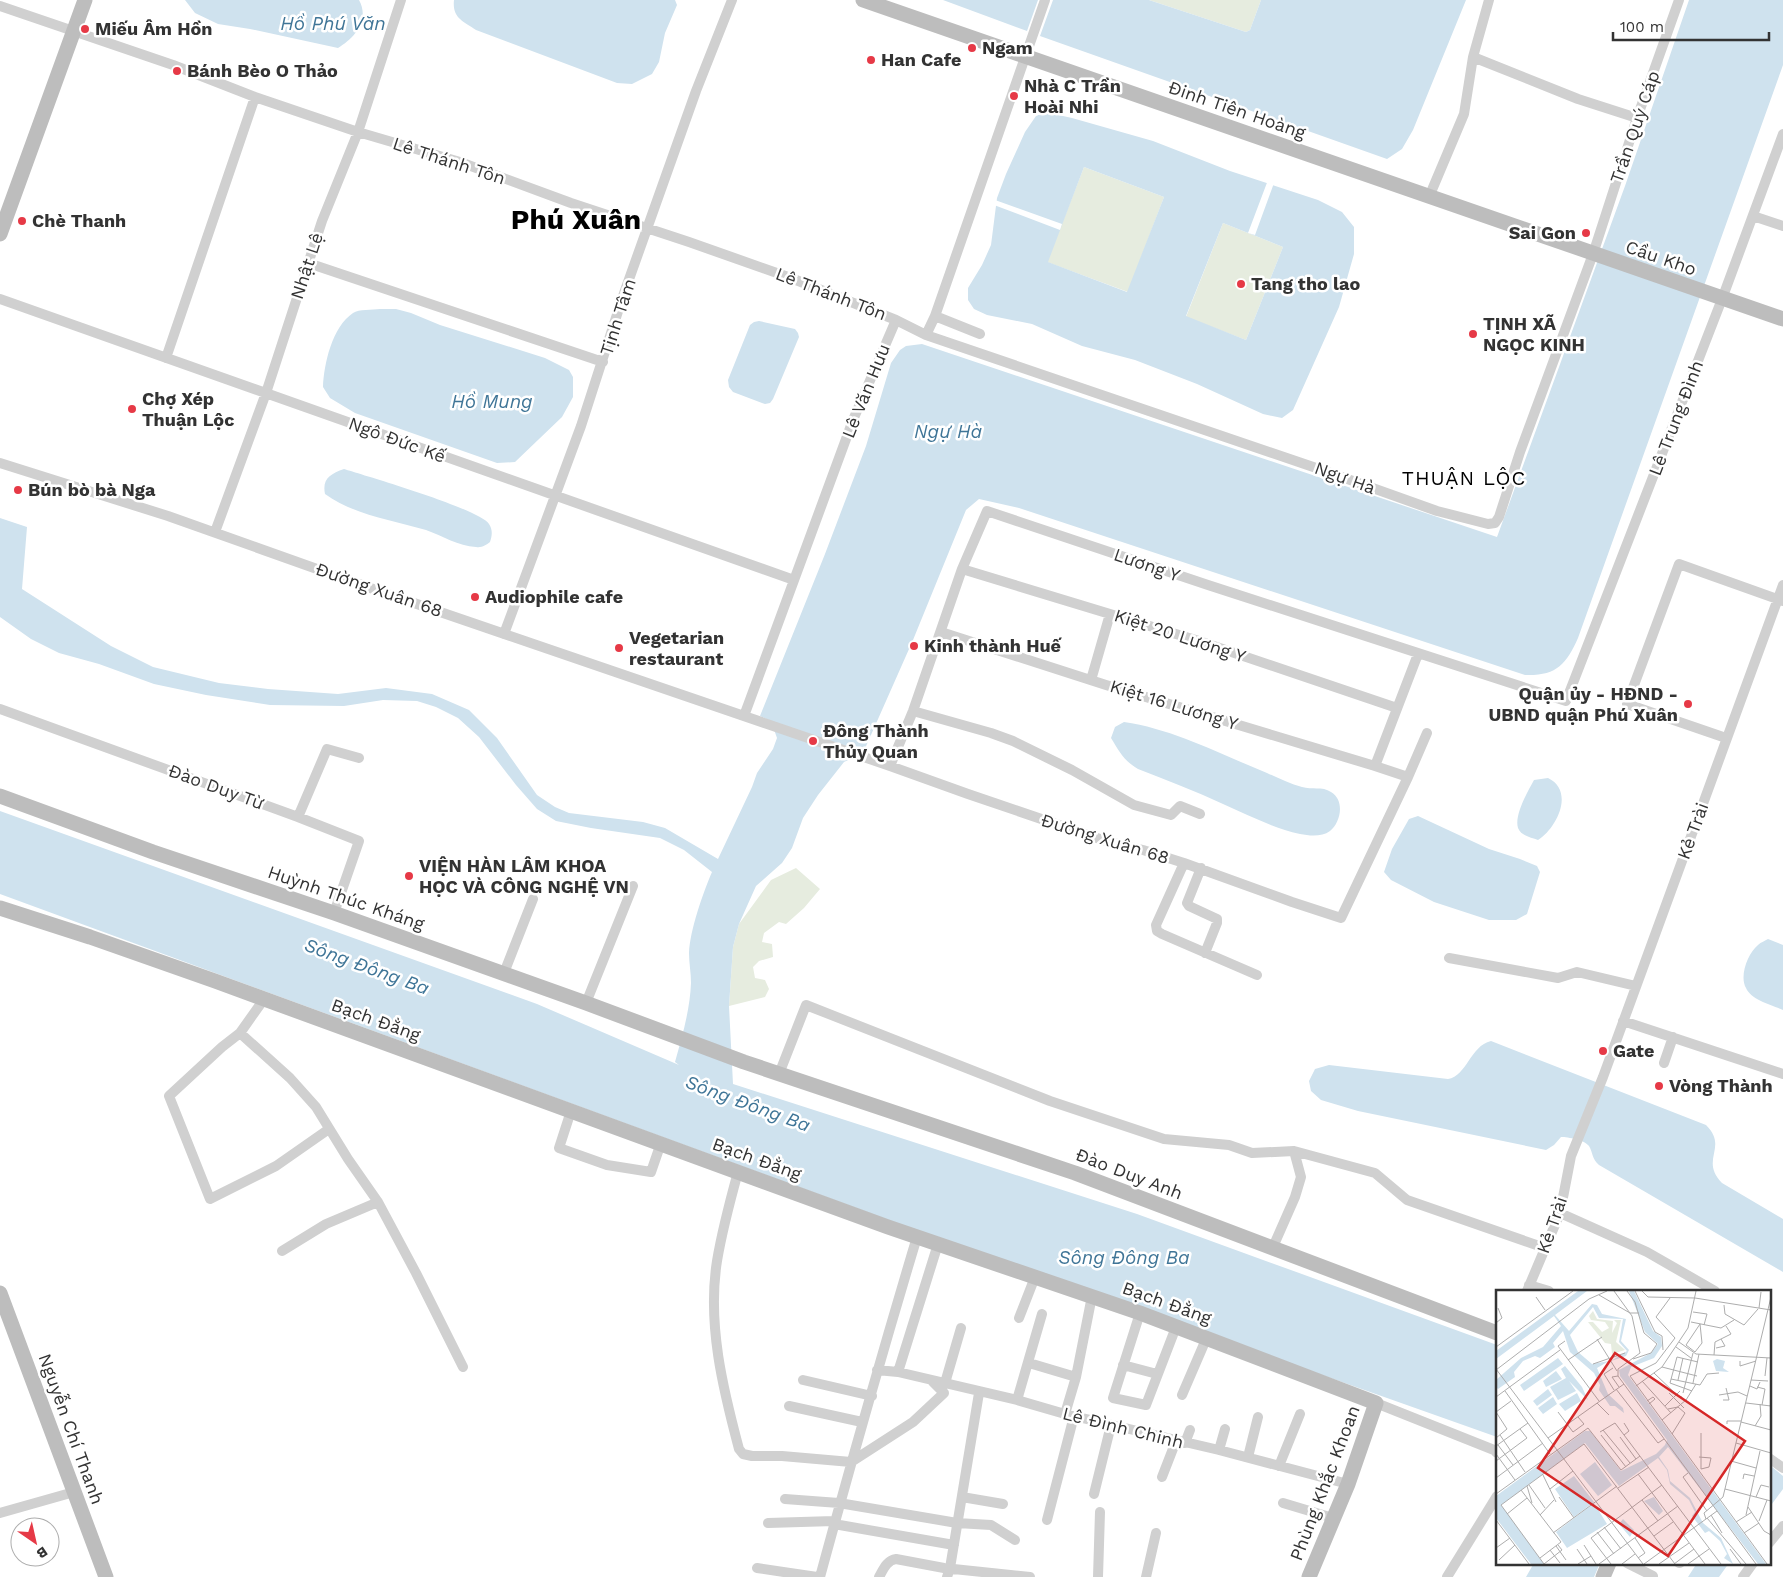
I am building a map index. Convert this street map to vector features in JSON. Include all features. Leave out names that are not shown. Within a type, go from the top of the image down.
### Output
[{"type":"main road","points":[[0,234],[85,0]]},
{"type":"main road","name":"Đinh Tiên Hoàng","points":[[863,0],[1596,255]]},
{"type":"main road","name":"Cầu Kho","points":[[1596,255],[1716,297]]},
{"type":"main road","points":[[1716,297],[1783,319]]},
{"type":"main road","name":"Huỳnh Thúc Kháng","points":[[0,796],[153,852],[334,912],[744,1062]]},
{"type":"main road","name":"Bạch Đằng","points":[[0,908],[90,937],[264,999],[917,1237],[1140,1313],[1376,1403]]},
{"type":"main road","name":"Đào Duy Anh","points":[[744,1062],[1075,1173],[1496,1333]]},
{"type":"main road","name":"Nguyễn Chí Thanh","points":[[0,1296],[106,1577]]},
{"type":"main road","name":"Phùng Khắc Khoan","points":[[1310,1577],[1348,1484],[1376,1403]]},
{"type":"main road","points":[[1603,1577],[1609,1564]]},
{"type":"street","name":"Nhật Lệ","points":[[215,532],[266,393],[322,222],[358,132],[401,0]]},
{"type":"street","name":"Tịnh Tâm","points":[[504,634],[556,496],[647,228],[696,91],[732,0]]},
{"type":"street","points":[[926,335],[935,316],[1045,0]]},
{"type":"street","points":[[1429,197],[1464,114],[1473,57],[1489,0]]},
{"type":"street","name":"Trần Quý Cáp","points":[[1596,255],[1638,118],[1679,0]]},
{"type":"street","name":"Lê Thánh Tôn","points":[[0,6],[173,65],[255,97],[358,132],[460,162],[571,203],[792,278],[896,320]]},
{"type":"street","points":[[1473,57],[1578,99],[1638,118]]},
{"type":"street","points":[[166,358],[255,97]]},
{"type":"street","name":"Lê Trung Đình","points":[[1566,701],[1716,297],[1753,216],[1783,134]]},
{"type":"street","points":[[1753,216],[1783,226]]},
{"type":"street","name":"Ngự Hà","points":[[926,335],[1437,511],[1488,524],[1495,523],[1499,517],[1520,452],[1596,255]]},
{"type":"street","points":[[308,262],[603,362]]},
{"type":"street","name":"Ngô Đức Kế","points":[[0,299],[794,580]]},
{"type":"street","points":[[935,316],[980,334]]},
{"type":"street","name":"Lê Văn Hưu","points":[[744,716],[853,420],[896,320],[926,335]]},
{"type":"street","name":"Đường Xuân 68","points":[[0,463],[215,532],[757,722],[1103,840],[1200,868],[1341,918],[1408,777]]},
{"type":"street","name":"Lương Y","points":[[890,766],[913,711],[962,570],[987,511],[1566,701]]},
{"type":"street","points":[[1726,738],[1627,704],[1679,564],[1780,600]]},
{"type":"street","name":"Kiệt 20 Lương Y","points":[[962,570],[1199,641],[1397,708]]},
{"type":"street","name":"Kẻ Trài","points":[[1528,1288],[1560,1213],[1571,1156],[1603,1076],[1726,738],[1780,600],[1783,585]]},
{"type":"street","points":[[1092,680],[1110,614]]},
{"type":"street","name":"Kiệt 16 Lương Y","points":[[941,632],[1408,777]]},
{"type":"street","points":[[1375,766],[1418,654]]},
{"type":"street","name":"Đào Duy Từ","points":[[0,710],[298,817],[359,841],[334,912]]},
{"type":"street","points":[[913,711],[1013,741],[1072,770],[1134,805],[1171,815],[1180,806],[1200,814]]},
{"type":"street","points":[[1408,777],[1427,733]]},
{"type":"street","points":[[298,817],[327,749],[359,758]]},
{"type":"street","points":[[1184,863],[1155,926],[1162,934],[1257,975]]},
{"type":"street","points":[[1200,868],[1187,903],[1189,906],[1217,919],[1205,953]]},
{"type":"street","points":[[586,1003],[632,886]]},
{"type":"street","points":[[504,973],[533,898]]},
{"type":"street","points":[[1449,958],[1558,978],[1577,972],[1636,986]]},
{"type":"street","points":[[264,999],[240,1033],[169,1096],[210,1200],[276,1166],[329,1129]]},
{"type":"street","points":[[779,1074],[806,1005],[1050,1101],[1164,1139],[1228,1145],[1252,1153],[1294,1151],[1375,1173],[1407,1200],[1545,1248]]},
{"type":"street","points":[[1623,1020],[1783,1074]]},
{"type":"street","points":[[240,1033],[290,1078],[316,1107],[348,1159],[378,1202],[463,1367]]},
{"type":"street","points":[[1664,1063],[1673,1037]]},
{"type":"street","points":[[571,1111],[559,1148],[607,1165],[651,1172],[661,1144]]},
{"type":"street","points":[[1273,1247],[1295,1197],[1300,1177],[1294,1151]]},
{"type":"street","points":[[738,1172],[717,1262],[714,1297],[720,1364],[738,1449],[743,1454],[752,1456],[782,1456],[851,1462],[912,1422],[944,1393],[933,1382]]},
{"type":"street","points":[[282,1251],[326,1224],[378,1202]]},
{"type":"street","points":[[1560,1213],[1646,1252],[1713,1290]]},
{"type":"street","points":[[757,1568],[818,1577],[917,1237]]},
{"type":"street","points":[[898,1372],[938,1244]]},
{"type":"street","points":[[1019,1318],[1035,1277]]},
{"type":"street","points":[[1528,1288],[1542,1290]]},
{"type":"street","points":[[1047,1520],[1070,1415],[1092,1296]]},
{"type":"street","points":[[1140,1313],[1113,1398],[1146,1405],[1176,1327]]},
{"type":"street","points":[[1017,1400],[1042,1314]]},
{"type":"street","points":[[944,1383],[961,1328]]},
{"type":"street","points":[[1182,1395],[1207,1338]]},
{"type":"street","points":[[1029,1363],[1076,1376]]},
{"type":"street","points":[[1123,1365],[1157,1374]]},
{"type":"street","name":"Lê Đình Chinh","points":[[877,1370],[898,1372],[933,1382],[1017,1400],[1070,1415],[1248,1457],[1348,1484]]},
{"type":"street","points":[[803,1380],[872,1396]]},
{"type":"street","points":[[948,1573],[979,1392]]},
{"type":"street","name":"Bạch Đằng","points":[[1376,1403],[1496,1452]]},
{"type":"street","points":[[790,1406],[862,1422]]},
{"type":"street","points":[[1279,1466],[1300,1414]]},
{"type":"street","points":[[1248,1457],[1258,1417]]},
{"type":"street","points":[[1094,1494],[1111,1424]]},
{"type":"street","points":[[1219,1450],[1226,1429]]},
{"type":"street","points":[[1162,1477],[1181,1442],[1190,1430]]},
{"type":"street","points":[[0,1513],[74,1492]]},
{"type":"street","points":[[962,1497],[1003,1504]]},
{"type":"street","points":[[785,1498],[839,1503],[958,1523],[991,1525],[1016,1540]]},
{"type":"street","points":[[1447,1577],[1496,1498]]},
{"type":"street","points":[[1283,1503],[1333,1518]]},
{"type":"street","points":[[1098,1577],[1100,1512]]},
{"type":"street","points":[[768,1523],[834,1522],[954,1545]]},
{"type":"street","points":[[1770,1542],[1783,1526]]},
{"type":"street","points":[[1146,1577],[1156,1533]]},
{"type":"street","points":[[879,1577],[885,1566],[892,1560],[904,1560],[948,1573],[1030,1577]]},
{"type":"street","points":[[1629,1564],[1654,1576]]},
{"type":"street","points":[[1742,1577],[1752,1564]]},
{"type":"shaded area","points":[[1149,0],[1261,0],[1250,30],[1246,32]]},
{"type":"shaded area","points":[[1084,167],[1164,197],[1128,292],[1047,262]]},
{"type":"shaded area","points":[[1223,223],[1283,247],[1246,340],[1186,317]]},
{"type":"shaded area","points":[[796,868],[820,889],[804,908],[786,924],[779,922],[764,933],[762,942],[772,944],[773,957],[759,961],[753,967],[755,978],[765,980],[769,989],[765,997],[729,1006],[733,947],[739,924],[771,880]]},
{"type":"water","name":"Hồ Phú Văn","points":[[185,0],[359,0],[363,15],[355,34],[338,48],[218,24],[195,13]]},
{"type":"water","points":[[454,0],[675,0],[677,5],[665,33],[659,62],[652,74],[632,84],[617,83],[476,30],[459,18],[455,11]]},
{"type":"water","points":[[943,0],[1038,0],[1027,31]]},
{"type":"water","points":[[1053,0],[1149,0],[1246,32],[1250,30],[1261,0],[1466,0],[1413,130],[1402,149],[1387,159],[1040,36]]},
{"type":"water","name":"Sông Đông Ba","points":[[1689,0],[1783,0],[1783,65],[1578,638],[1569,655],[1559,667],[1545,673],[1525,675],[1019,508],[979,499],[966,510],[913,640],[863,753],[844,762],[803,818],[792,848],[782,863],[756,886],[739,924],[733,947],[729,1006],[733,1084],[1137,1214],[1496,1345],[1496,1437],[995,1259],[0,894],[0,811],[537,1004],[679,1065],[675,1062],[690,993],[690,944],[698,912],[712,872],[684,850],[660,838],[556,821],[537,809],[479,737],[458,718],[436,707],[417,701],[383,700],[344,706],[270,705],[206,695],[154,684],[99,664],[59,653],[31,639],[0,617],[0,518],[27,527],[22,589],[111,646],[153,667],[219,683],[268,689],[338,694],[386,688],[432,694],[469,710],[497,738],[537,795],[555,807],[569,813],[643,822],[665,828],[718,859],[757,773],[773,749],[777,738],[771,721],[760,716],[866,446],[891,363],[900,350],[906,346],[922,344],[1497,537],[1625,186]]},
{"type":"water","points":[[1045,112],[1153,141],[1230,171],[1318,200],[1342,212],[1354,227],[1354,254],[1339,307],[1293,410],[1282,418],[1263,414],[1197,384],[1135,360],[1082,346],[1032,324],[987,315],[974,309],[968,300],[968,288],[991,245],[997,198],[1006,174],[1025,132],[1036,116]],"holes":[[[1084,167],[1164,197],[1127,292],[1048,262]],[[1223,223],[1283,247],[1246,340],[1186,316]]]},
{"type":"water","name":"Hồ Mung","points":[[396,309],[411,313],[440,325],[545,358],[569,370],[573,377],[573,397],[562,417],[515,462],[497,463],[355,413],[330,398],[323,387],[327,357],[340,327],[346,319],[353,313],[362,310]]},
{"type":"water","points":[[759,321],[795,329],[799,337],[773,399],[770,403],[765,404],[733,392],[729,387],[728,380],[750,325]]},
{"type":"water","points":[[344,469],[466,510],[489,524],[492,535],[490,542],[480,547],[463,545],[426,530],[361,512],[336,501],[325,494],[325,484],[331,475]]},
{"type":"water","points":[[1124,722],[1142,725],[1178,736],[1293,784],[1306,788],[1328,790],[1335,796],[1340,805],[1337,822],[1327,833],[1320,835],[1300,834],[1261,821],[1138,769],[1125,759],[1111,738],[1115,727]]},
{"type":"water","points":[[1548,778],[1556,784],[1562,800],[1557,819],[1538,840],[1519,831],[1517,823],[1522,803],[1534,780]]},
{"type":"water","points":[[1418,816],[1489,849],[1537,866],[1540,872],[1527,914],[1516,920],[1489,920],[1434,902],[1391,880],[1384,872],[1392,849],[1409,819]]},
{"type":"water","points":[[1768,939],[1783,945],[1783,1010],[1752,996],[1744,983],[1744,971],[1751,953],[1759,944]]},
{"type":"water","points":[[1491,1041],[1706,1125],[1715,1140],[1713,1167],[1722,1183],[1783,1219],[1783,1272],[1599,1165],[1589,1146],[1580,1141],[1561,1137],[1546,1150],[1358,1111],[1321,1100],[1311,1091],[1309,1081],[1315,1069],[1329,1065],[1448,1079],[1460,1072],[1478,1049]]},
{"type":"water","points":[[1772,1467],[1783,1476],[1783,1489],[1770,1507],[1770,1470]]},
{"type":"water","points":[[1533,1564],[1600,1564],[1594,1577],[1526,1577]]},
{"type":"water","points":[[1696,1564],[1728,1564],[1719,1577],[1688,1577]]},
{"type":"pier","points":[[1268,180],[1274,183],[1255,235],[1248,233]]},
{"type":"pier","points":[[995,200],[1062,224],[1060,230],[994,205]]},
{"type":"place","name":"Miếu Âm Hồn","points":[[85,29]]},
{"type":"place","name":"Ngam","points":[[972,48]]},
{"type":"place","name":"Han Cafe","points":[[871,60]]},
{"type":"place","name":"Bánh Bèo O Thảo","points":[[177,71]]},
{"type":"place","name":"Nhà C Trần Hoài Nhi","points":[[1014,96]]},
{"type":"place","name":"Chè Thanh","points":[[22,221]]},
{"type":"place","name":"Sai Gon","points":[[1586,233]]},
{"type":"place","name":"Tang tho lao","points":[[1241,284]]},
{"type":"place","name":"TỊNH XÃ NGỌC KINH","points":[[1473,334]]},
{"type":"place","name":"Chợ Xép Thuận Lộc","points":[[132,409]]},
{"type":"place","name":"Bún bò bà Nga","points":[[18,490]]},
{"type":"place","name":"Audiophile cafe","points":[[475,597]]},
{"type":"place","name":"Kinh thành Huế","points":[[914,646]]},
{"type":"place","name":"Vegetarian restaurant","points":[[619,648]]},
{"type":"place","name":"Quận ủy - HĐND - UBND quận Phú Xuân","points":[[1688,704]]},
{"type":"place","name":"Đông Thành Thủy Quan","points":[[813,741]]},
{"type":"place","name":"VIỆN HÀN LÂM KHOA HỌC VÀ CÔNG NGHỆ VN","points":[[409,876]]},
{"type":"place","name":"Gate","points":[[1603,1051]]},
{"type":"place","name":"Vòng Thành","points":[[1659,1086]]},
{"type":"district","name":"Phú Xuân","points":[[576,219]]},
{"type":"district","name":"THUẬN LỘC","points":[[1464,478]]}]
